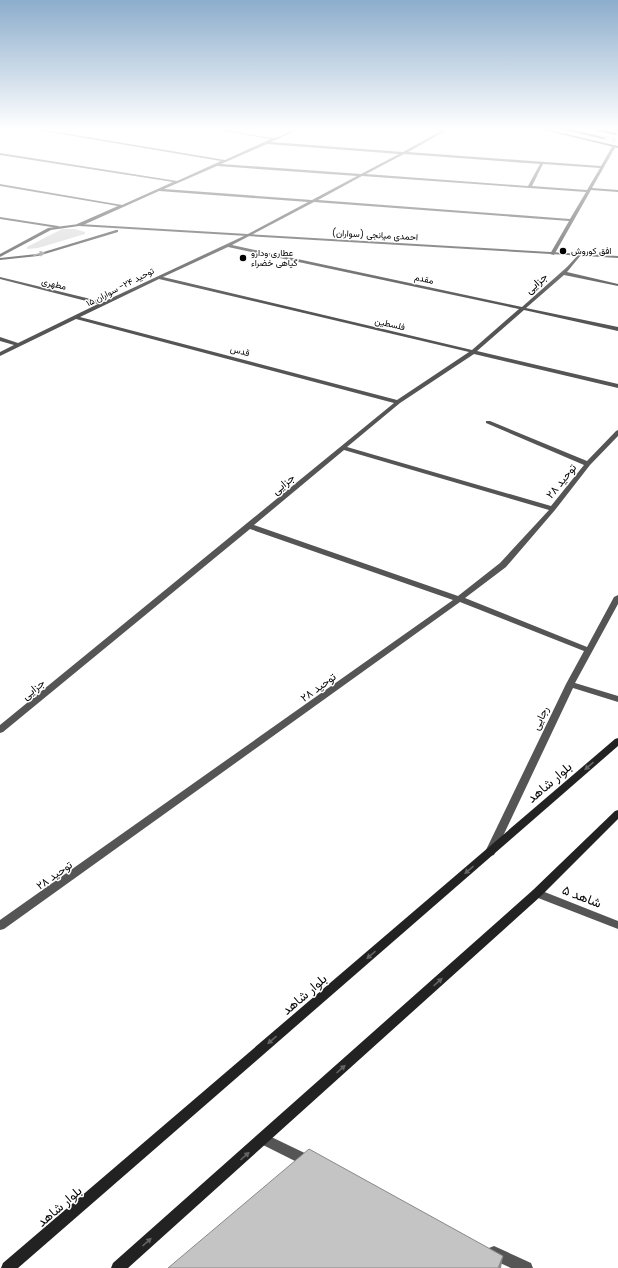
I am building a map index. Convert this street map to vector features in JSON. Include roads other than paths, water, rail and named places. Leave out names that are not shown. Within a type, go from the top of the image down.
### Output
[{"type":"main road","name":"بلوار شاهد","points":[[8,1268],[618,741]]},
{"type":"main road","points":[[118,1268],[537,893],[618,813]]},
{"type":"street","points":[[19,188],[124,206]]},
{"type":"street","points":[[79,225],[164,188]]},
{"type":"street","name":"توحید ۲۴- سواران ۱۵","points":[[0,354],[77,318],[158,277],[248,236],[337,188]]},
{"type":"street","points":[[552,188],[618,191]]},
{"type":"street","points":[[159,190],[571,220]]},
{"type":"street","points":[[552,254],[589,190]]},
{"type":"street","points":[[0,218],[58,227],[79,225],[130,229]]},
{"type":"street","points":[[0,258],[39,234],[58,227]]},
{"type":"street","points":[[0,258],[38,255],[100,235],[130,229]]},
{"type":"street","name":"احمدی میانجی (سواران)","points":[[130,229],[618,257]]},
{"type":"street","name":"مقدم","points":[[227,245],[618,329]]},
{"type":"street","name":"جزایی","points":[[0,730],[398,402],[473,352],[524,309],[563,273],[579,255]]},
{"type":"street","points":[[563,273],[618,285]]},
{"type":"street","name":"فلسطین","points":[[158,277],[618,386]]},
{"type":"street","name":"مطهری","points":[[0,278],[104,304]]},
{"type":"street","name":"قدس","points":[[77,318],[398,402]]},
{"type":"street","points":[[0,339],[19,345]]},
{"type":"street","points":[[488,422],[588,464]]},
{"type":"street","name":"توحید ۲۸","points":[[0,926],[459,599],[503,565],[553,509],[588,464],[618,432]]},
{"type":"street","points":[[343,448],[553,509]]},
{"type":"street","points":[[249,526],[459,599],[588,650]]},
{"type":"street","name":"رجایی","points":[[490,852],[570,684],[618,597]]},
{"type":"street","points":[[570,684],[618,699]]},
{"type":"street","name":"شاهد ۵","points":[[537,893],[618,924]]},
{"type":"street","points":[[263,1139],[320,1167]]},
{"type":"street","points":[[483,1247],[526,1268]]},
{"type":"place","name":"افق کوروش","points":[[563,251]]},
{"type":"place","name":"عطاری ودارو گیاهی خضراء","points":[[243,258]]}]
